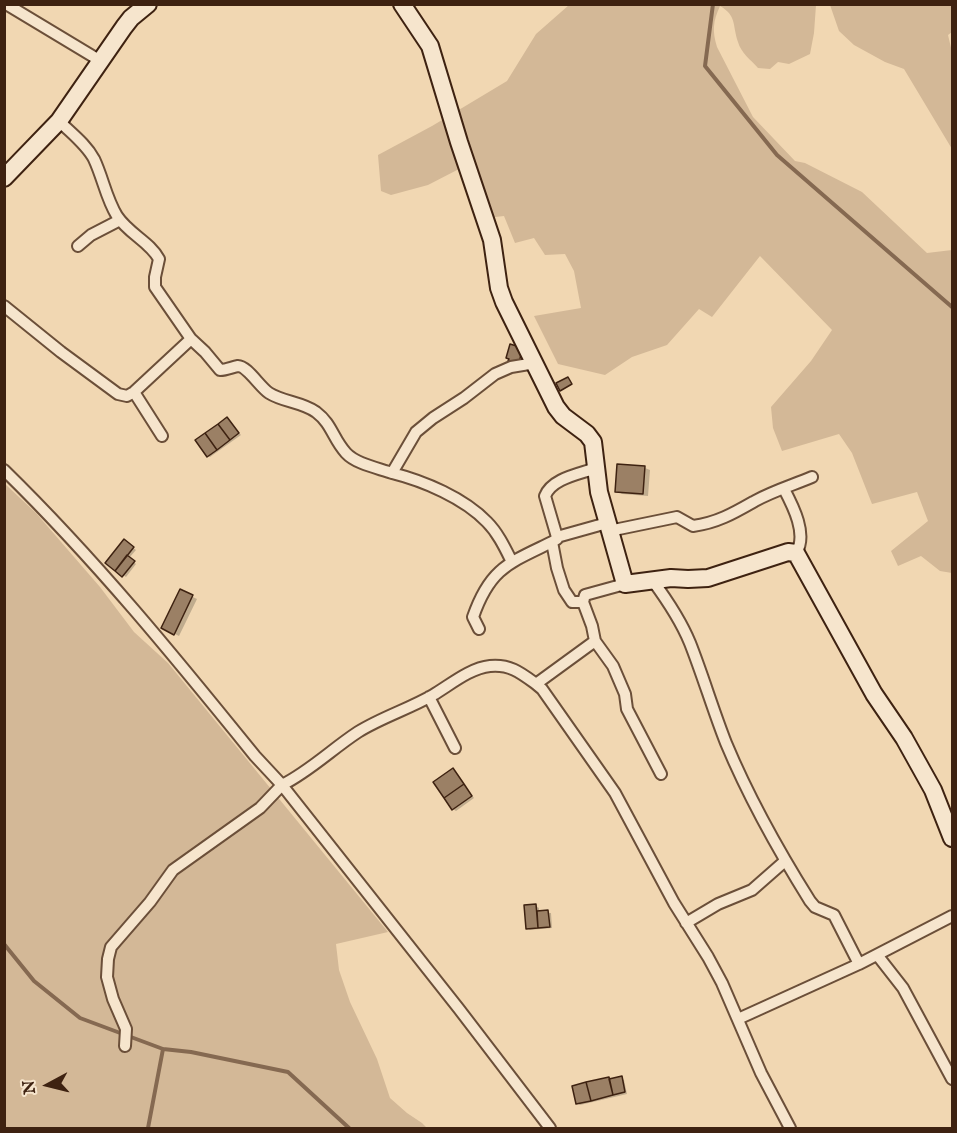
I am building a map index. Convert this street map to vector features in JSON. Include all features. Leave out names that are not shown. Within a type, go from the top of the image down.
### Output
[{"type":"street","points":[[6,4],[99,60]]},
{"type":"street","points":[[4,178],[59,121],[99,60],[131,18],[148,4]]},
{"type":"street","points":[[402,4],[430,46],[492,240],[501,295],[559,411],[593,442],[599,492],[625,584]]},
{"type":"street","points":[[59,121],[93,157],[111,205],[120,220],[134,236],[155,251],[159,259],[155,287],[191,339],[205,352],[217,369],[224,371],[238,366],[245,368],[267,392],[318,413],[350,457],[392,473],[419,480],[474,511],[488,522],[512,562]]},
{"type":"street","points":[[78,246],[91,235],[120,220]]},
{"type":"street","points":[[4,306],[110,390],[127,396],[191,339]]},
{"type":"street","points":[[392,473],[416,432],[432,418],[464,398],[495,374],[535,363]]},
{"type":"street","points":[[134,392],[162,436]]},
{"type":"street","points":[[583,602],[572,602],[564,590],[557,568],[545,496],[548,489],[557,483],[596,468]]},
{"type":"street","points":[[4,470],[45,510],[103,573],[255,756],[282,785],[550,1128]]},
{"type":"street","points":[[479,629],[474,619],[475,613],[495,574],[512,562],[554,540],[608,527],[676,517],[693,526],[706,524],[733,515],[756,501],[812,477]]},
{"type":"street","points":[[784,489],[800,532],[801,546],[796,553]]},
{"type":"street","points":[[661,774],[627,709],[626,694],[614,666],[595,641],[583,602],[585,595],[625,584],[671,578],[708,578],[788,552],[796,553]]},
{"type":"street","points":[[796,553],[874,694],[904,738],[933,790],[952,838]]},
{"type":"street","points":[[653,581],[678,618],[690,642],[727,745],[770,836],[810,901],[834,915],[859,964]]},
{"type":"street","points":[[536,684],[595,641]]},
{"type":"street","points":[[126,1038],[107,977],[111,947],[150,902],[173,870],[260,807],[282,785],[310,769],[360,731],[429,697],[474,671],[493,666],[516,669],[542,689],[615,793],[686,922],[708,957],[761,1073],[790,1128]]},
{"type":"street","points":[[429,697],[455,748]]},
{"type":"street","points":[[686,922],[718,904],[752,890],[785,861]]},
{"type":"street","points":[[738,1019],[878,956],[952,916]]},
{"type":"street","points":[[878,956],[903,988],[952,1079]]},
{"type":"shaded area","points":[[569,5],[816,5],[810,54],[789,64],[778,62],[770,69],[758,68],[741,50],[732,17],[720,6],[714,26],[715,41],[753,117],[795,161],[805,163],[862,192],[927,253],[952,250],[952,573],[940,571],[921,556],[898,566],[891,551],[928,521],[917,492],[872,504],[852,453],[839,434],[782,451],[773,428],[771,407],[811,361],[832,330],[760,256],[712,317],[699,309],[667,345],[632,357],[605,375],[558,364],[534,316],[581,308],[574,271],[565,254],[545,255],[534,238],[515,243],[504,216],[478,219],[459,169],[428,185],[391,195],[381,191],[378,155],[507,81],[536,34]]},
{"type":"shaded area","points":[[830,5],[952,5],[952,32],[948,35],[952,52],[952,149],[904,69],[885,62],[854,45],[839,31]]},
{"type":"shaded area","points":[[4,483],[36,513],[100,587],[134,632],[168,663],[388,932],[336,944],[339,970],[350,1002],[377,1059],[390,1098],[427,1128],[5,1128]]},
{"type":"building","points":[[510,344],[523,348],[519,362],[508,361],[509,359],[506,358]]},
{"type":"building","points":[[568,377],[572,384],[560,391],[556,383]]},
{"type":"building","points":[[227,417],[239,433],[230,440],[218,424]]},
{"type":"building","points":[[218,424],[230,440],[217,450],[205,433]]},
{"type":"building","points":[[205,433],[217,450],[207,457],[195,440]]},
{"type":"building","points":[[617,464],[645,466],[643,494],[615,492]]},
{"type":"building","points":[[124,539],[134,547],[115,571],[105,563]]},
{"type":"building","points":[[127,555],[135,561],[122,577],[115,571]]},
{"type":"building","points":[[180,589],[193,595],[174,635],[161,628]]},
{"type":"building","points":[[453,768],[464,784],[444,798],[433,782]]},
{"type":"building","points":[[464,784],[472,796],[452,810],[444,798]]},
{"type":"building","points":[[536,904],[538,928],[526,929],[524,905]]},
{"type":"building","points":[[548,910],[550,927],[538,928],[537,911]]},
{"type":"building","points":[[622,1076],[625,1092],[613,1095],[609,1079]]},
{"type":"building","points":[[609,1077],[613,1095],[591,1101],[586,1082]]},
{"type":"building","points":[[586,1082],[591,1101],[576,1104],[572,1086]]},
{"type":"waterway","points":[[713,4],[705,66],[777,155],[952,307]]},
{"type":"waterway","points":[[4,944],[34,981],[80,1018],[163,1049],[191,1052],[288,1072],[349,1128]]},
{"type":"waterway","points":[[148,1128],[163,1049]]}]
